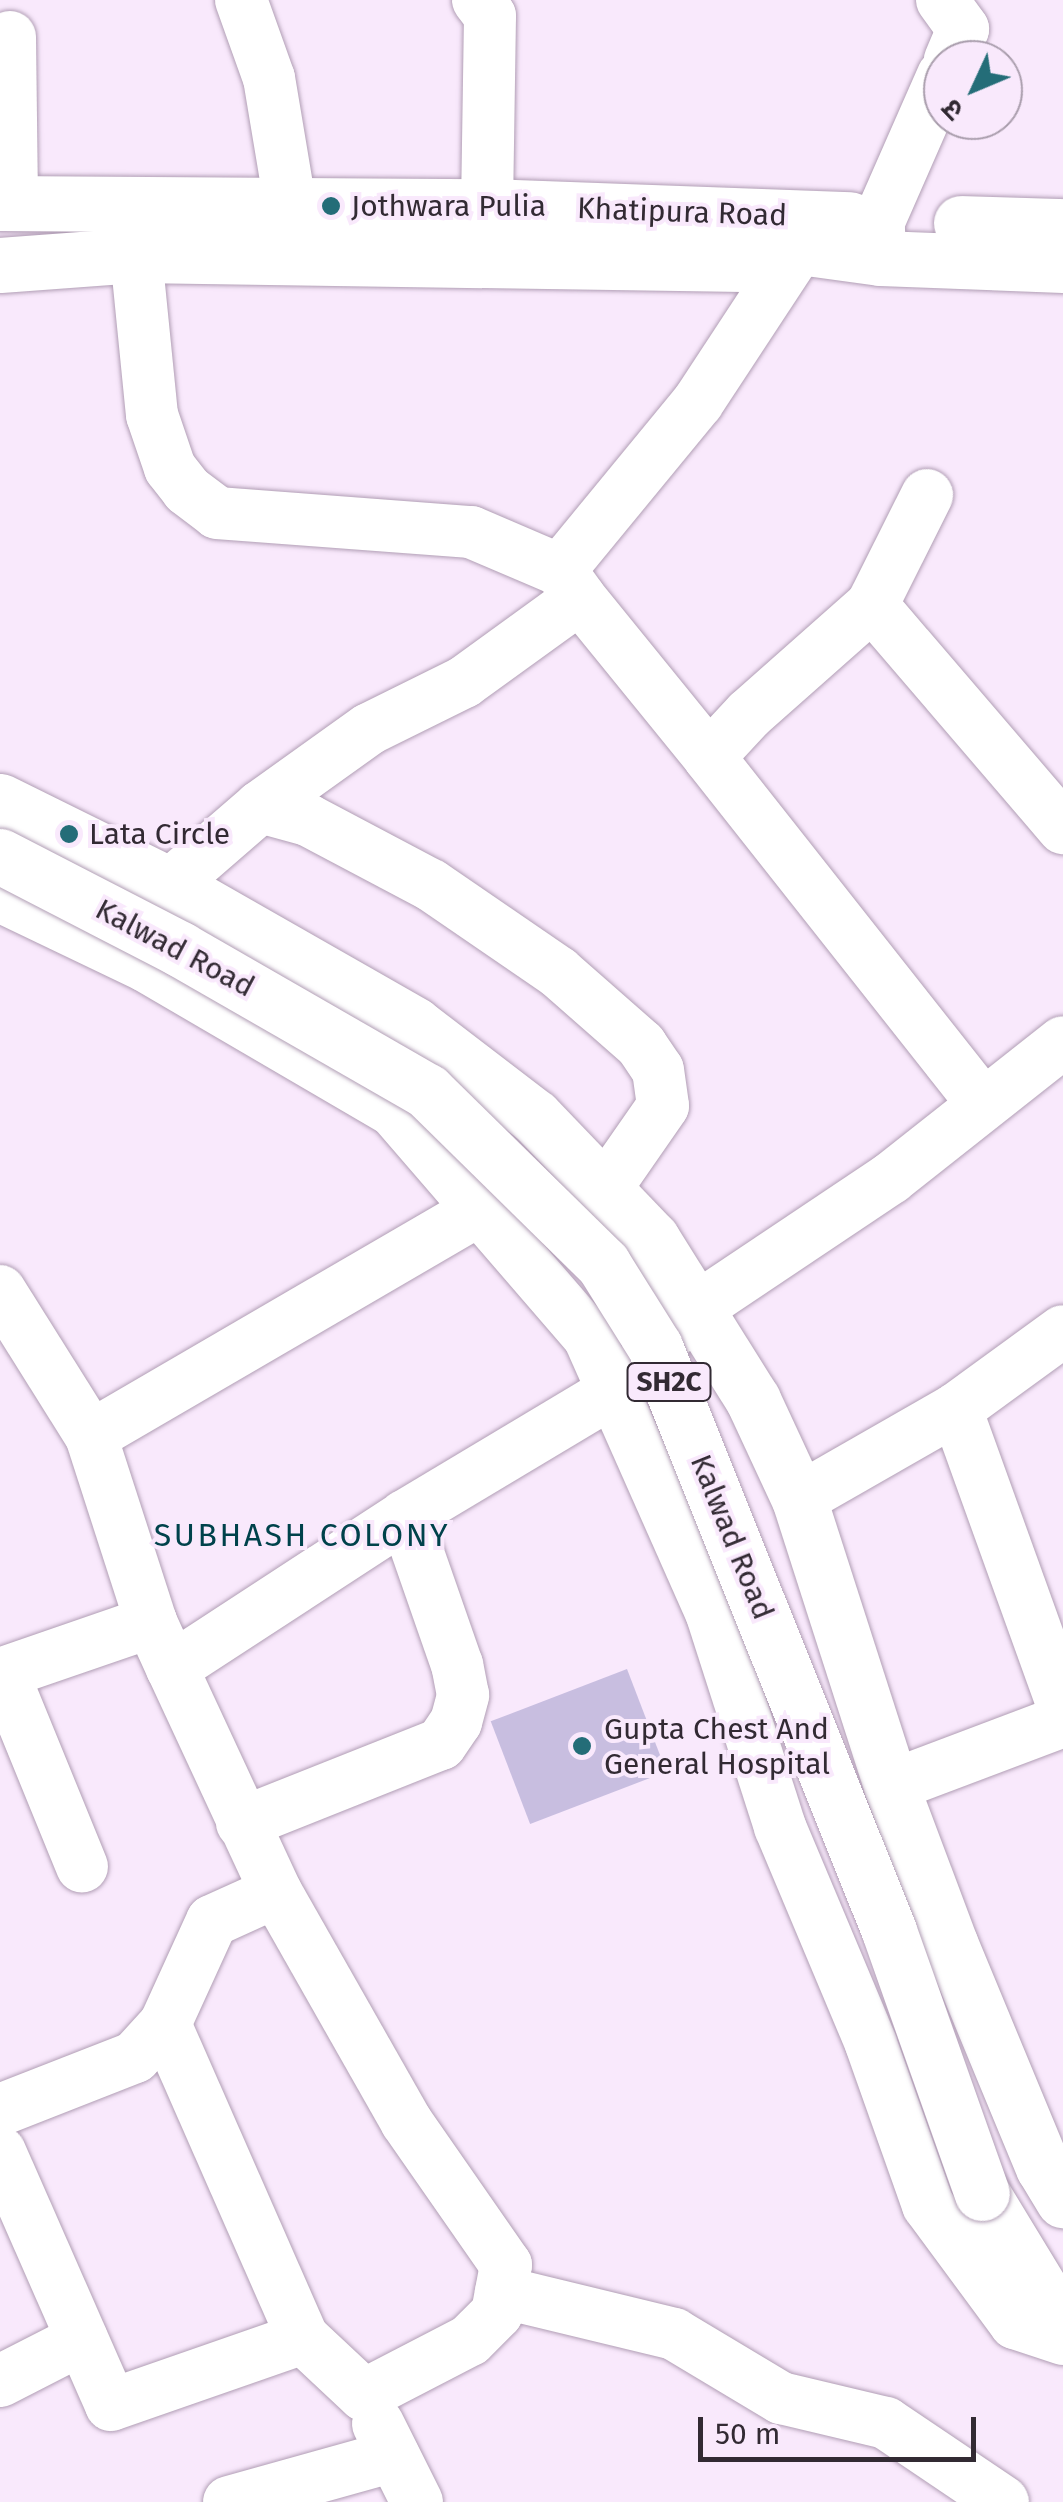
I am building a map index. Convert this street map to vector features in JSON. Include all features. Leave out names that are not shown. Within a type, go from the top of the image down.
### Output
[{"type":"main road","name":"Khatipura Road","points":[[4,212],[290,204],[487,206],[880,240],[1063,226]]},
{"type":"main road","points":[[4,212],[747,234],[800,248]]},
{"type":"main road","points":[[0,266],[136,255],[744,264],[800,248],[880,240],[1063,265]]},
{"type":"main road","points":[[0,801],[170,885],[415,1025],[535,1117],[652,1239],[753,1400],[799,1499],[890,1786],[1036,2150],[1063,2200]]},
{"type":"main road","name":"Kalwad Road","points":[[0,856],[180,949],[426,1091],[603,1264],[654,1347],[684,1420],[889,1931],[982,2193],[1063,2326]]},
{"type":"street","points":[[242,0],[269,78],[290,204]]},
{"type":"street","points":[[487,206],[496,5]]},
{"type":"street","points":[[880,240],[958,33]]},
{"type":"street","points":[[4,212],[10,37]]},
{"type":"street","points":[[170,885],[260,806],[368,729],[464,682],[570,584],[800,248]]},
{"type":"street","points":[[136,255],[152,415],[170,468],[187,490],[217,513],[471,532],[570,584],[983,1104]]},
{"type":"street","points":[[709,756],[749,714],[872,605],[927,494]]},
{"type":"street","points":[[872,605],[1056,808]]},
{"type":"street","points":[[260,806],[308,820],[431,886],[558,972],[640,1045],[658,1070],[662,1106],[604,1191]]},
{"type":"street","points":[[0,896],[146,966],[394,1112],[588,1337],[712,1615],[780,1827],[871,2044],[928,2205],[1015,2323],[1063,2339]]},
{"type":"street","points":[[82,1867],[2,1674],[161,1645],[404,1516],[614,1390],[694,1310],[891,1178],[1063,1042]]},
{"type":"street","points":[[91,1436],[480,1210]]},
{"type":"street","points":[[0,1291],[91,1436],[161,1645],[276,1892],[406,2121],[506,2264],[496,2312],[470,2340],[364,2395]]},
{"type":"street","points":[[799,1499],[956,1409],[1063,1331]]},
{"type":"street","points":[[956,1409],[1063,1707]]},
{"type":"street","points":[[242,1823],[441,1744],[456,1722],[462,1694],[457,1665],[404,1516]]},
{"type":"street","points":[[890,1786],[1063,1722]]},
{"type":"street","points":[[0,2110],[135,2057],[165,2024],[212,1921],[276,1892]]},
{"type":"street","points":[[165,2024],[303,2338],[364,2395],[417,2502]]},
{"type":"street","points":[[0,2152],[112,2405],[303,2338]]},
{"type":"street","points":[[500,2292],[674,2334],[781,2398],[886,2423],[1002,2502]]},
{"type":"street","points":[[0,2381],[82,2339]]},
{"type":"street","points":[[229,2502],[394,2456]]},
{"type":"building","points":[[627,1669],[666,1772],[530,1824],[491,1721]]},
{"type":"place","name":"Jothwara Pulia","points":[[331,206]]},
{"type":"place","name":"Lata Circle","points":[[69,834]]},
{"type":"place","name":"Gupta Chest And General Hospital","points":[[582,1746]]},
{"type":"district","name":"SUBHASH COLONY","points":[[302,1535]]}]
